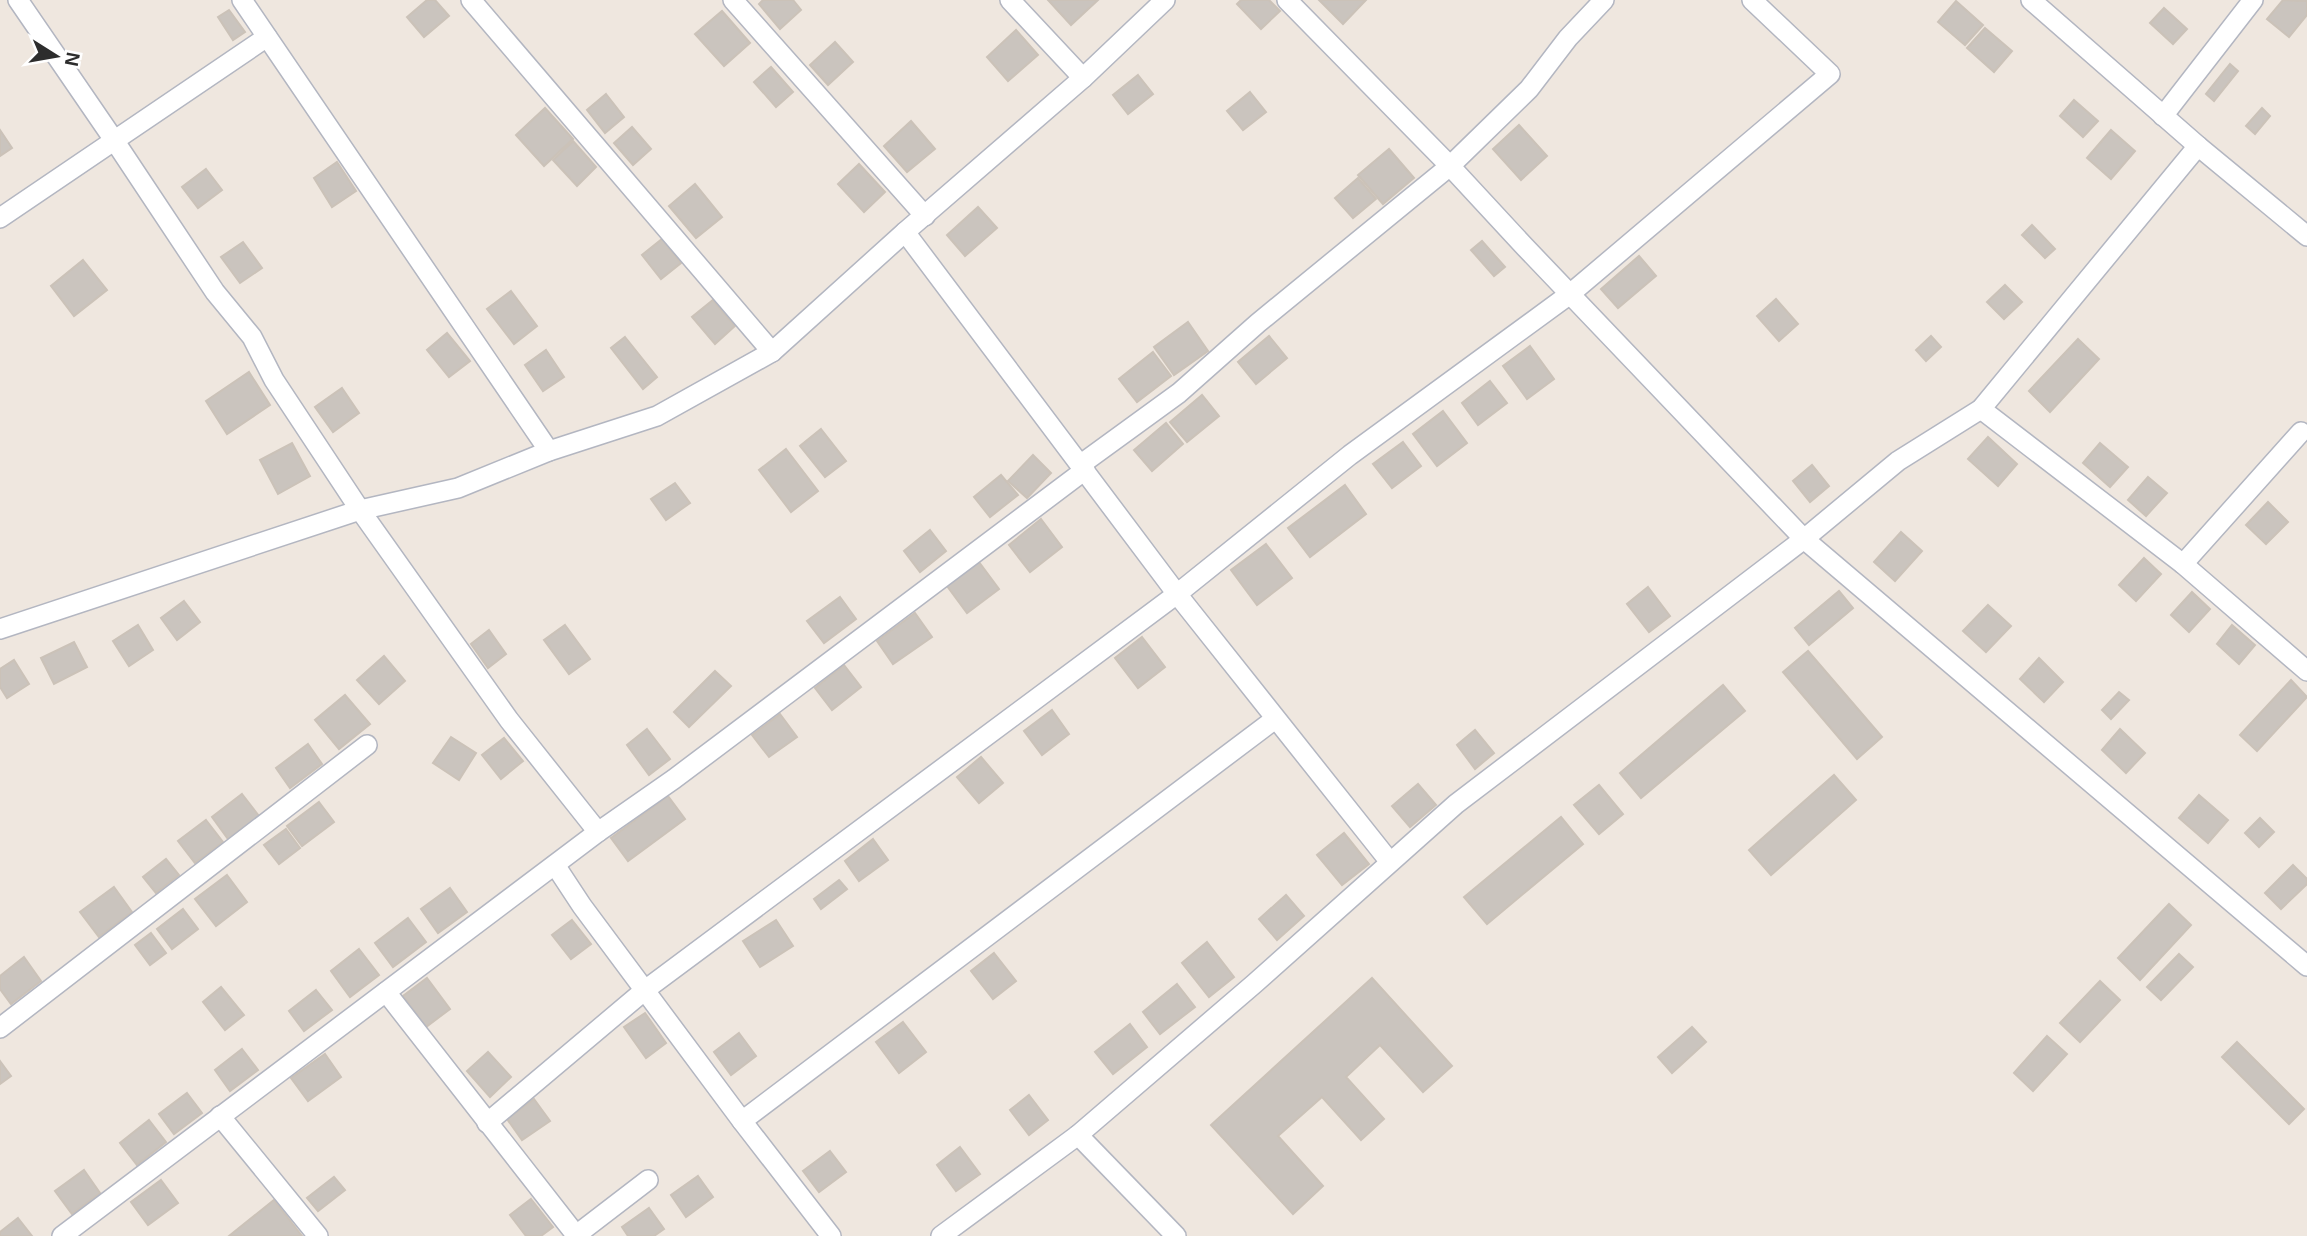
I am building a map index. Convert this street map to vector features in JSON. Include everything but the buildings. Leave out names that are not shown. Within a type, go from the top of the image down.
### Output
[{"type":"street","points":[[18,0],[215,292],[252,337],[274,380],[360,510],[509,720],[598,832]]},
{"type":"street","points":[[242,0],[549,451]]},
{"type":"street","points":[[471,0],[772,352]]},
{"type":"street","points":[[733,0],[925,216]]},
{"type":"street","points":[[1010,0],[1083,78]]},
{"type":"street","points":[[0,629],[360,510],[458,488],[549,451],[657,416],[772,352],[905,232],[1083,78],[1165,0]]},
{"type":"street","points":[[1287,0],[1450,166],[1804,539],[2307,966]]},
{"type":"street","points":[[62,1236],[598,832],[684,771],[1178,393],[1258,323],[1450,166],[1529,89],[1568,38],[1604,0]]},
{"type":"street","points":[[487,1123],[645,990],[1177,594],[1350,455],[1570,294],[1830,74],[1752,0]]},
{"type":"street","points":[[2031,0],[2198,146],[2307,236]]},
{"type":"street","points":[[2163,116],[2253,0]]},
{"type":"street","points":[[0,218],[267,37]]},
{"type":"street","points":[[942,1236],[1078,1135],[1255,984],[1456,803],[1804,539],[1898,461],[1982,409],[2198,146]]},
{"type":"street","points":[[905,232],[1177,594],[1390,862]]},
{"type":"street","points":[[1982,409],[2183,564],[2307,671]]},
{"type":"street","points":[[2183,564],[2301,432]]},
{"type":"street","points":[[742,1122],[1275,719]]},
{"type":"street","points":[[0,1028],[367,745]]},
{"type":"street","points":[[555,865],[582,906],[742,1122],[831,1236]]},
{"type":"street","points":[[386,992],[576,1236],[648,1180]]},
{"type":"street","points":[[220,1116],[318,1236]]},
{"type":"street","points":[[1078,1135],[1176,1236]]}]
